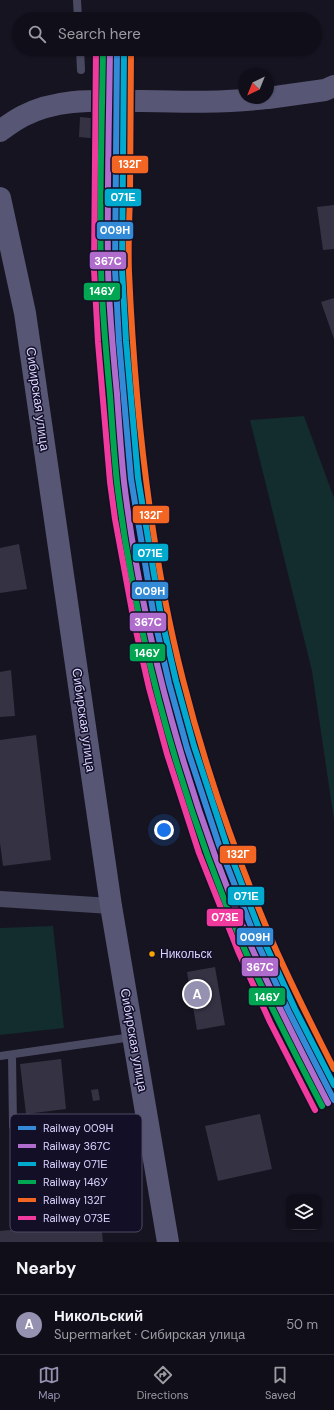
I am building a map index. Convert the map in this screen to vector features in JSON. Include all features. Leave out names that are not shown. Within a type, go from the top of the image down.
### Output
[{"type":"main road","points":[[274,97],[325,90],[334,86]]},
{"type":"main road","points":[[0,131],[22,116],[37,110],[53,105],[84,100],[238,100]]},
{"type":"main road","name":"Сибирская улица","points":[[0,198],[25,313],[111,906],[168,1242]]},
{"type":"street","points":[[0,899],[111,906]]},
{"type":"lane","points":[[77,0],[78,12]]},
{"type":"lane","points":[[80,56],[81,70]]},
{"type":"lane","points":[[0,1056],[133,1036]]},
{"type":"lane","points":[[12,1055],[13,1114]]},
{"type":"green space","points":[[304,416],[334,498],[334,820],[312,671],[250,420]]},
{"type":"green space","points":[[53,926],[64,1028],[0,1035],[0,928]]},
{"type":"building","points":[[80,117],[100,119],[99,139],[79,137]]},
{"type":"building","points":[[334,205],[334,249],[323,250],[317,207]]},
{"type":"building","points":[[334,298],[334,339],[321,302]]},
{"type":"building","points":[[19,544],[27,589],[0,593],[0,548]]},
{"type":"building","points":[[11,670],[15,716],[0,717],[0,672]]},
{"type":"building","points":[[36,735],[51,860],[3,866],[0,843],[0,740]]},
{"type":"building","points":[[215,967],[225,1025],[197,1030],[187,972]]},
{"type":"building","points":[[61,1059],[66,1109],[26,1114],[20,1064]]},
{"type":"building","points":[[98,1089],[100,1100],[93,1101],[91,1090]]},
{"type":"building","points":[[260,1114],[272,1169],[218,1181],[205,1126]]},
{"type":"building","points":[[0,1231],[102,1232],[103,1242],[0,1242]]},
{"type":"rail line","name":"073Е","points":[[96,56],[94,269],[98,342],[110,482],[115,519],[134,622],[149,688],[167,754],[199,853],[238,951],[270,1022],[315,1110]]},
{"type":"rail line","name":"146У","points":[[103,56],[100,214],[102,300],[117,483],[136,602],[164,720],[181,778],[221,892],[244,948],[322,1106]]},
{"type":"rail line","name":"367С","points":[[110,56],[108,213],[109,300],[124,482],[132,541],[143,600],[171,718],[207,834],[228,891],[251,946],[288,1025],[328,1103]]},
{"type":"rail line","name":"009Н","points":[[117,56],[115,269],[119,341],[131,479],[154,617],[169,683],[187,748],[219,845],[257,942],[289,1012],[334,1100]]},
{"type":"rail line","name":"071Е","points":[[124,56],[122,269],[126,341],[138,478],[161,616],[176,681],[194,746],[226,843],[263,939],[295,1009],[334,1085]]},
{"type":"rail line","name":"132Г","points":[[131,56],[129,272],[135,374],[153,528],[171,630],[201,745],[233,841],[277,953],[334,1069]]},
{"type":"place","name":"Никольск","points":[[152,954]]},
{"type":"place","name":"Никольский","points":[[197,994]]}]
